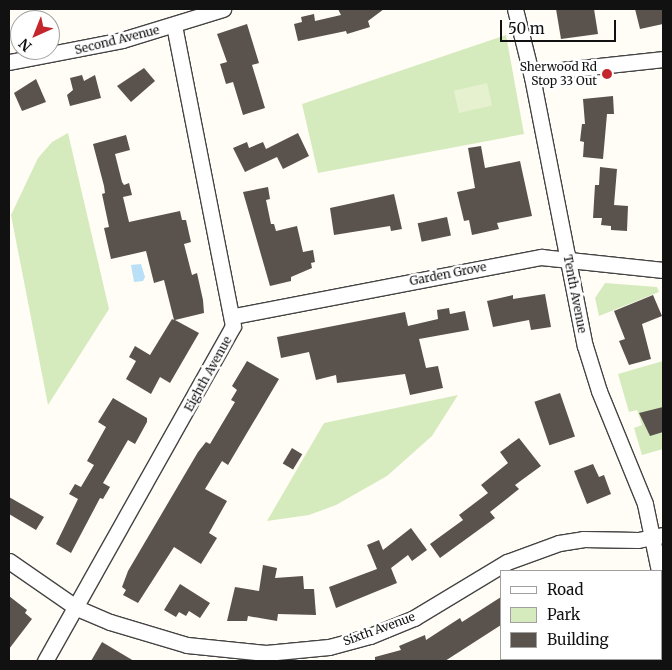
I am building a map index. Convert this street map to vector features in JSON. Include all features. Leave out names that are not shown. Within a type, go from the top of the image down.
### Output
[{"type":"street","name":"Second Avenue","points":[[9,62],[87,48],[174,26],[223,9]]},
{"type":"street","name":"Tenth Avenue","points":[[515,9],[532,77],[592,371],[658,536],[659,570]]},
{"type":"street","name":"Eighth Avenue","points":[[46,661],[227,341],[234,316],[174,26]]},
{"type":"street","points":[[532,77],[553,71],[663,59]]},
{"type":"street","name":"Garden Grove","points":[[234,316],[518,260],[568,258],[663,270]]},
{"type":"street","name":"Sixth Avenue","points":[[9,561],[77,608],[155,638],[230,650],[299,651],[353,641],[414,618],[471,582],[535,550],[559,543],[658,536]]},
{"type":"green space","points":[[506,35],[524,134],[318,173],[302,104]]},
{"type":"green space","points":[[487,83],[492,105],[459,113],[454,91]]},
{"type":"green space","points":[[68,133],[109,309],[48,405],[11,215],[38,158],[52,142]]},
{"type":"green space","points":[[605,283],[657,287],[659,292],[599,316],[595,298]]},
{"type":"green space","points":[[663,361],[663,449],[642,455],[634,428],[642,425],[637,410],[629,412],[618,374]]},
{"type":"green space","points":[[458,395],[432,436],[387,476],[336,505],[309,515],[267,521],[324,423]]},
{"type":"water","points":[[141,264],[145,277],[143,281],[134,282],[131,265]]},
{"type":"building","points":[[338,9],[384,9],[368,21],[370,27],[347,34],[346,31],[298,41],[294,24],[302,22],[301,17],[314,14],[315,21],[341,15]]},
{"type":"building","points":[[556,9],[594,9],[598,34],[561,39]]},
{"type":"building","points":[[635,9],[663,9],[663,24],[640,29]]},
{"type":"building","points":[[247,24],[259,63],[252,65],[265,108],[243,115],[233,82],[226,84],[220,64],[227,62],[217,34]]},
{"type":"building","points":[[144,68],[155,81],[131,102],[117,86]]},
{"type":"building","points":[[82,75],[84,81],[95,75],[101,98],[70,106],[67,95],[73,90],[70,78]]},
{"type":"building","points":[[36,79],[46,102],[22,111],[14,93]]},
{"type":"building","points":[[613,96],[614,114],[607,114],[603,159],[583,157],[584,142],[580,141],[582,124],[585,124],[583,99]]},
{"type":"building","points":[[298,133],[309,156],[283,169],[277,157],[245,172],[233,148],[247,142],[249,148],[263,142],[266,149]]},
{"type":"building","points":[[126,135],[130,150],[115,154],[122,182],[124,185],[129,183],[132,195],[123,197],[129,222],[180,211],[182,220],[186,220],[191,242],[184,244],[192,275],[197,273],[203,300],[204,313],[175,320],[199,333],[170,383],[160,377],[151,394],[126,379],[136,361],[129,357],[135,346],[150,355],[172,319],[174,320],[164,280],[154,283],[146,251],[111,259],[104,228],[109,227],[102,194],[105,193],[104,186],[93,144]]},
{"type":"building","points":[[481,146],[485,168],[520,161],[532,216],[497,223],[499,229],[472,235],[469,220],[464,221],[457,192],[475,188],[468,148]]},
{"type":"building","points":[[600,167],[617,169],[614,205],[628,206],[627,231],[611,230],[611,226],[601,225],[602,218],[593,218],[595,185],[599,185]]},
{"type":"building","points":[[268,187],[270,199],[266,200],[271,224],[274,224],[276,231],[297,226],[303,252],[313,250],[315,262],[311,263],[312,268],[291,277],[291,281],[270,286],[243,192]]},
{"type":"building","points":[[394,194],[402,229],[391,231],[390,226],[334,235],[330,208]]},
{"type":"building","points":[[447,217],[451,236],[422,242],[418,223]]},
{"type":"building","points":[[545,294],[551,327],[531,330],[529,320],[493,327],[487,301],[513,295],[513,299]]},
{"type":"building","points":[[653,295],[662,316],[642,324],[651,359],[629,365],[619,341],[625,339],[614,311]]},
{"type":"building","points":[[449,308],[450,314],[465,311],[469,330],[419,339],[426,368],[438,366],[443,388],[410,395],[405,374],[337,383],[336,375],[316,380],[309,352],[281,358],[277,337],[405,312],[408,326],[438,319],[437,310]]},
{"type":"building","points":[[247,361],[279,379],[228,465],[222,461],[205,489],[227,501],[209,533],[217,538],[201,564],[174,547],[138,603],[123,595],[126,590],[122,587],[128,571],[198,452],[206,442],[210,444],[235,402],[231,400],[237,390],[232,386]]},
{"type":"building","points":[[560,393],[575,436],[549,445],[534,402]]},
{"type":"building","points":[[113,398],[147,418],[147,422],[135,444],[128,440],[103,483],[110,487],[103,499],[100,498],[71,553],[56,544],[78,499],[69,494],[75,484],[81,487],[94,465],[87,461],[106,427],[98,422]]},
{"type":"building","points":[[663,407],[663,432],[650,436],[639,413]]},
{"type":"building","points":[[519,438],[541,466],[515,485],[519,489],[490,512],[495,518],[440,558],[430,544],[463,520],[459,515],[488,493],[481,485],[508,463],[500,452]]},
{"type":"building","points":[[292,448],[302,454],[293,470],[283,463]]},
{"type":"building","points":[[593,464],[599,477],[604,475],[611,494],[587,504],[574,471]]},
{"type":"building","points":[[9,497],[44,517],[36,530],[9,514]]},
{"type":"building","points":[[411,528],[427,550],[412,561],[408,555],[391,568],[397,583],[336,608],[329,587],[377,569],[367,545],[379,540],[383,550]]},
{"type":"building","points":[[263,565],[277,568],[275,578],[303,576],[304,589],[314,589],[316,615],[278,614],[277,621],[248,616],[247,621],[227,621],[235,587],[259,591]]},
{"type":"building","points":[[180,584],[210,603],[200,618],[189,611],[186,616],[179,612],[176,617],[164,610]]},
{"type":"building","points":[[9,596],[27,610],[25,613],[32,619],[9,649]]},
{"type":"building","points":[[500,598],[500,626],[445,661],[375,661],[375,657],[401,650],[399,646],[425,635],[426,640],[460,618],[462,622]]},
{"type":"building","points":[[102,642],[134,661],[91,661]]},
{"type":"place","name":"Sherwood Rd Stop 33 Out","points":[[607,74]]}]
